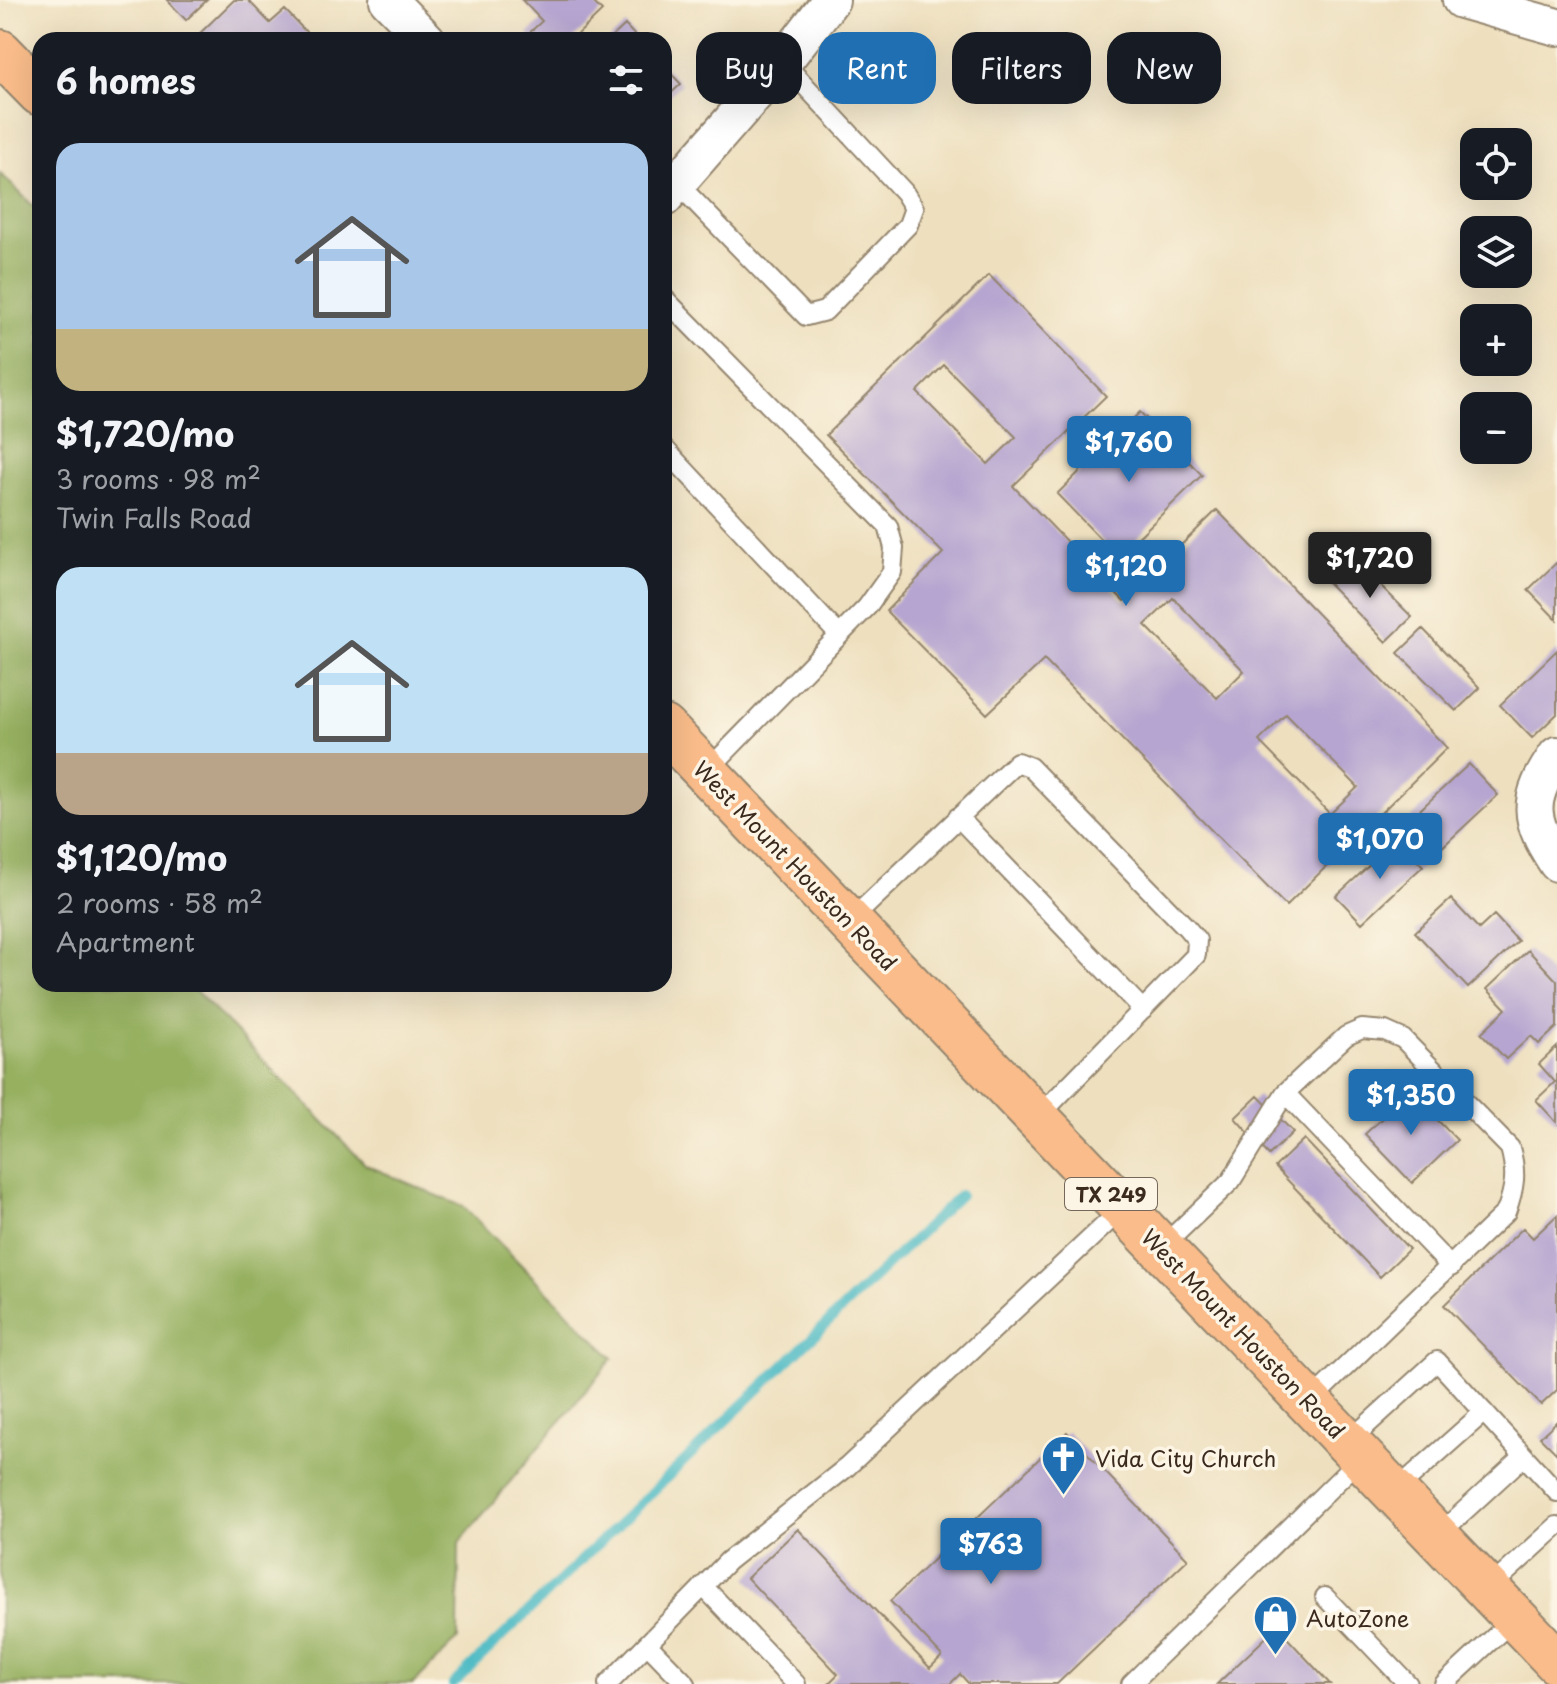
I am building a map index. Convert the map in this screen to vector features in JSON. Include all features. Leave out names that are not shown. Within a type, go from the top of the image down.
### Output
[{"type":"main road","points":[[0,52],[32,85]]},
{"type":"main road","name":"West Mount Houston Road","points":[[672,736],[1555,1655]]},
{"type":"street","points":[[388,0],[419,32]]},
{"type":"street","points":[[802,37],[831,0]]},
{"type":"street","points":[[1461,0],[1557,27]]},
{"type":"street","points":[[672,190],[747,104]]},
{"type":"street","points":[[1557,755],[1542,777],[1534,806],[1539,835],[1557,863]]},
{"type":"lane","points":[[672,192],[806,316],[825,311],[908,225],[914,208],[904,192],[802,82]]},
{"type":"lane","points":[[672,306],[888,526],[894,548],[892,572],[867,607],[707,771]]},
{"type":"lane","points":[[672,457],[839,635]]},
{"type":"lane","points":[[850,921],[1017,762],[1030,767],[1186,927],[1197,940],[1196,955],[1038,1117]]},
{"type":"lane","points":[[958,817],[1143,1010]]},
{"type":"lane","points":[[1162,1247],[1231,1181],[1285,1093],[1346,1036],[1362,1029],[1385,1031],[1403,1039],[1510,1148],[1516,1170],[1515,1188],[1506,1212],[1309,1402]]},
{"type":"lane","points":[[1285,1093],[1451,1267]]},
{"type":"lane","points":[[608,1684],[728,1561],[847,1467],[1124,1207]]},
{"type":"lane","points":[[1131,1684],[1437,1361],[1557,1492]]},
{"type":"lane","points":[[1395,1491],[1484,1412]]},
{"type":"lane","points":[[1438,1535],[1524,1456]]},
{"type":"lane","points":[[1444,1684],[1557,1526]]},
{"type":"lane","points":[[703,1586],[796,1684]]},
{"type":"lane","points":[[1325,1597],[1408,1684]]},
{"type":"lane","points":[[647,1644],[686,1684]]},
{"type":"green space","points":[[0,173],[32,205],[32,992],[197,992],[366,1165],[464,1207],[613,1358],[459,1543],[458,1639],[413,1684],[0,1684]]},
{"type":"building","points":[[167,0],[207,0],[186,20]]},
{"type":"building","points":[[234,0],[248,0],[270,23],[285,10],[306,32],[201,32]]},
{"type":"building","points":[[522,0],[591,0],[602,11],[580,32],[530,32],[542,21]]},
{"type":"building","points":[[625,25],[632,32],[618,32]]},
{"type":"building","points":[[672,74],[681,84],[672,92]]},
{"type":"building","points":[[989,275],[1106,396],[1013,486],[1124,601],[1217,510],[1447,748],[1286,906],[1044,660],[987,714],[886,611],[943,553],[826,435]],"holes":[[[944,365],[1016,437],[988,464],[917,392]],[[1173,598],[1244,671],[1217,698],[1145,625]],[[1286,714],[1358,787],[1330,814],[1259,741]]]},
{"type":"building","points":[[1140,412],[1202,475],[1118,557],[1057,494]]},
{"type":"building","points":[[1353,558],[1412,617],[1386,642],[1328,583]]},
{"type":"building","points":[[1557,562],[1557,620],[1528,590]]},
{"type":"building","points":[[1423,629],[1480,688],[1456,711],[1398,653]]},
{"type":"building","points":[[1557,650],[1557,714],[1532,738],[1500,705]]},
{"type":"building","points":[[1469,764],[1498,795],[1437,852],[1408,821]]},
{"type":"building","points":[[1398,839],[1423,866],[1362,923],[1336,896]]},
{"type":"building","points":[[1451,899],[1479,929],[1494,915],[1518,941],[1468,988],[1415,932]]},
{"type":"building","points":[[1528,950],[1557,981],[1557,1027],[1539,1044],[1531,1036],[1506,1059],[1481,1033],[1506,1009],[1487,989]]},
{"type":"building","points":[[1557,1047],[1557,1123],[1536,1100],[1555,1082],[1539,1064]]},
{"type":"building","points":[[1410,1092],[1457,1140],[1412,1183],[1365,1134]]},
{"type":"building","points":[[1258,1096],[1293,1132],[1269,1155],[1235,1118]]},
{"type":"building","points":[[1304,1139],[1409,1249],[1380,1277],[1275,1167]]},
{"type":"building","points":[[1557,1215],[1557,1390],[1541,1405],[1444,1305],[1523,1228],[1533,1238]]},
{"type":"building","points":[[1557,1421],[1557,1454],[1540,1437]]},
{"type":"building","name":"Vida City Church","points":[[1067,1432],[1188,1559],[1057,1684],[969,1684],[960,1674],[950,1684],[828,1684],[838,1674],[747,1578],[798,1529],[930,1668],[942,1656],[890,1601]]},
{"type":"building","name":"AutoZone","points":[[1277,1627],[1330,1684],[1217,1684]]},
{"type":"waterway","points":[[453,1684],[960,1195]]},
{"type":"place","name":"Vida City Church","points":[[1064,1496]]},
{"type":"place","name":"AutoZone","points":[[1275,1656]]}]
